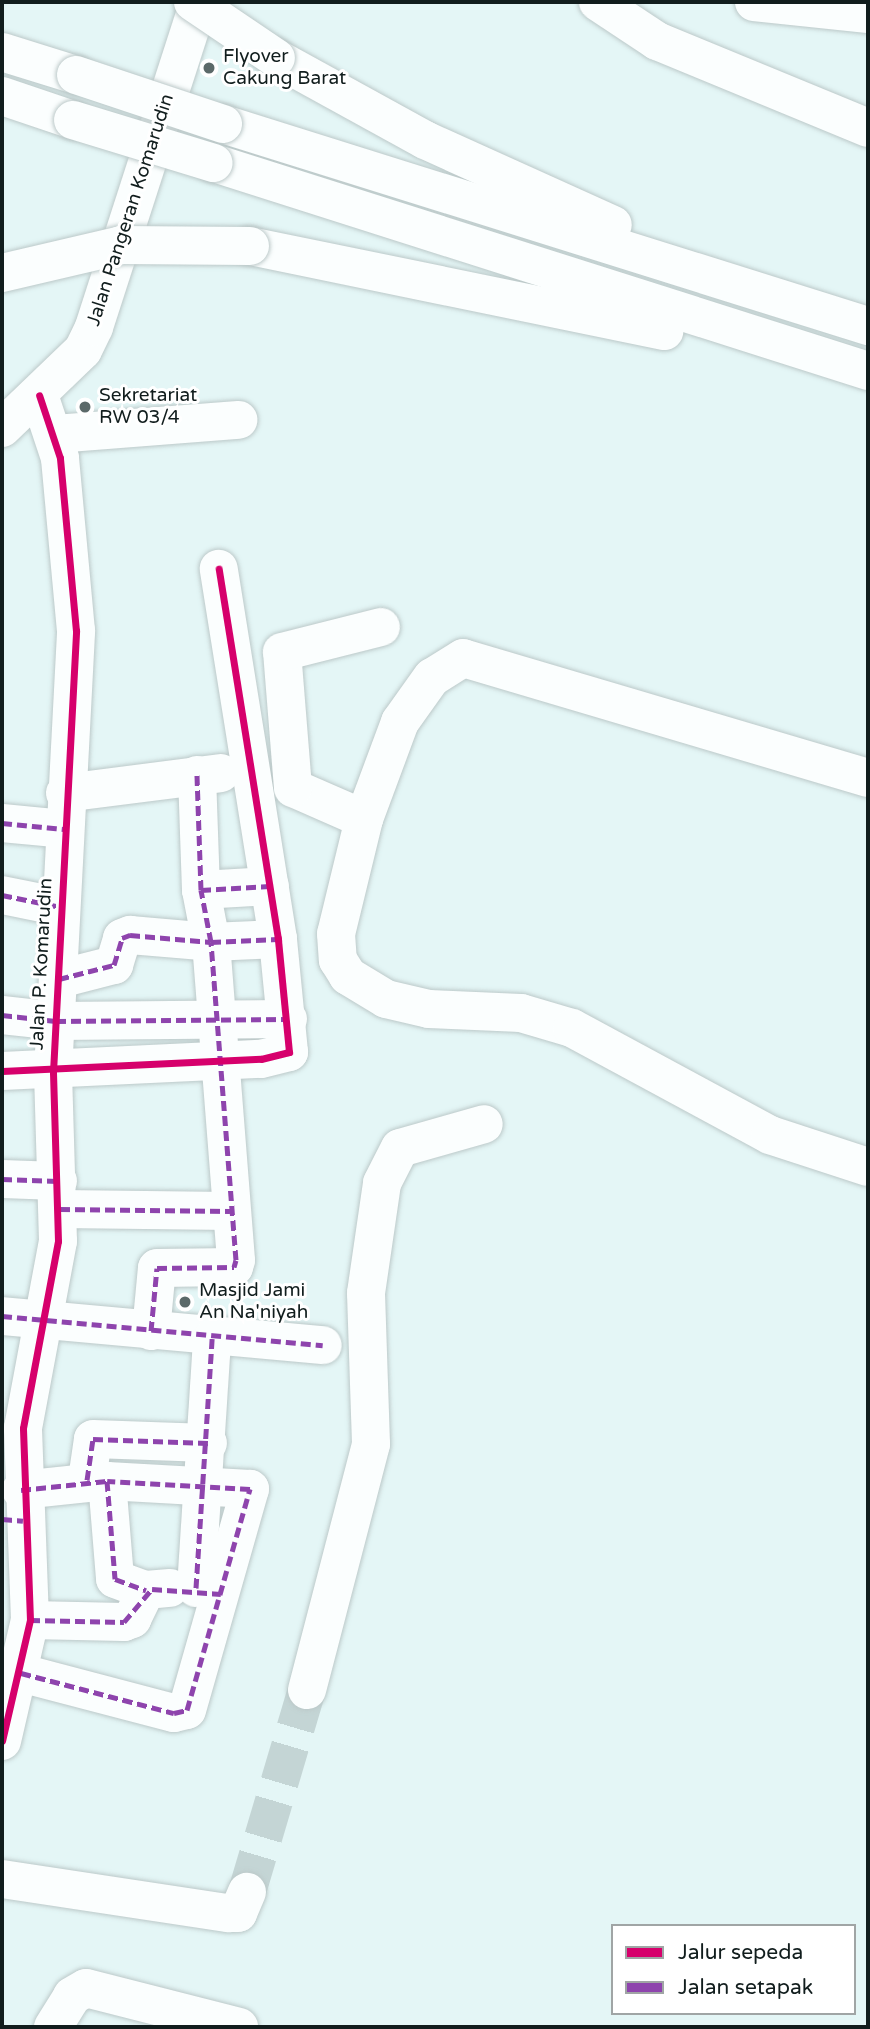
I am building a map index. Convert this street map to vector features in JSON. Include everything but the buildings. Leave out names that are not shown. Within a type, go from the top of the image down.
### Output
[{"type":"main road","points":[[193,2],[276,58],[425,140],[734,283]]},
{"type":"main road","name":"Jalan Pangeran Komarudin","points":[[2,428],[83,350],[94,327],[199,2]]},
{"type":"main road","points":[[598,2],[657,41],[868,128]]},
{"type":"main road","points":[[754,2],[868,14]]},
{"type":"main road","points":[[2,51],[223,124],[868,326]]},
{"type":"main road","points":[[2,96],[868,373]]},
{"type":"main road","points":[[2,273],[121,245],[250,246],[868,373]]},
{"type":"main road","name":"Jalan P. Komarudin","points":[[2,1741],[21,1673],[30,1620],[15,1510],[23,1429],[59,1195],[53,1072],[64,811],[76,631],[55,434],[39,395]]},
{"type":"main road","points":[[55,434],[238,420]]},
{"type":"main road","points":[[2,1071],[53,1072],[280,1056],[289,1052],[288,1019],[278,939],[247,771],[219,569]]},
{"type":"main road","points":[[364,819],[293,788],[282,652],[381,627]]},
{"type":"main road","points":[[868,778],[463,658],[432,677],[400,722],[364,819],[335,934],[338,960],[365,989],[408,1007],[521,1013],[572,1028],[770,1135],[868,1167]]},
{"type":"main road","points":[[2,823],[64,811],[197,775],[247,771]]},
{"type":"main road","points":[[152,1331],[158,1268],[234,1267],[213,1021],[211,942],[201,890],[197,775]]},
{"type":"main road","points":[[201,890],[270,886]]},
{"type":"main road","points":[[2,895],[61,906]]},
{"type":"main road","points":[[59,979],[114,965],[125,936],[211,942],[278,939]]},
{"type":"main road","points":[[2,1016],[56,1021],[288,1019]]},
{"type":"main road","points":[[307,1690],[371,1444],[366,1293],[382,1183],[400,1148],[484,1124]]},
{"type":"main road","points":[[2,1179],[59,1195],[230,1211]]},
{"type":"main road","points":[[2,1316],[212,1339],[323,1345]]},
{"type":"main road","points":[[21,1673],[181,1713],[208,1591],[207,1482],[212,1339]]},
{"type":"main road","points":[[208,1443],[93,1439],[97,1481],[115,1579],[146,1590],[208,1591]]},
{"type":"main road","points":[[15,1510],[97,1481],[207,1482]]},
{"type":"main road","points":[[30,1620],[124,1622],[132,1619],[146,1590]]},
{"type":"main road","points":[[2,1879],[228,1913],[237,1913],[247,1892]]},
{"type":"main road","points":[[53,2027],[72,1996],[86,1988],[239,2027]]},
{"type":"tunnel","points":[[247,1892],[307,1690]]},
{"type":"marked path","points":[[151,1331],[157,1268],[234,1267],[236,1260],[211,942],[201,890],[197,775]]},
{"type":"marked path","points":[[2,823],[64,829]]},
{"type":"marked path","points":[[201,890],[270,886]]},
{"type":"marked path","points":[[2,895],[61,907]]},
{"type":"marked path","points":[[59,979],[114,965],[122,938],[130,935],[211,942],[278,939]]},
{"type":"marked path","points":[[2,1015],[56,1021],[288,1019]]},
{"type":"marked path","points":[[2,1179],[58,1181]]},
{"type":"marked path","points":[[60,1209],[230,1211]]},
{"type":"marked path","points":[[2,1316],[323,1345]]},
{"type":"marked path","points":[[196,1588],[212,1339]]},
{"type":"marked path","points":[[87,1480],[93,1439],[208,1443]]},
{"type":"marked path","points":[[21,1490],[107,1481]]},
{"type":"marked path","points":[[21,1673],[174,1713],[187,1710],[250,1489],[107,1481],[115,1579],[146,1590]]},
{"type":"marked path","points":[[2,1519],[23,1521]]},
{"type":"marked path","points":[[30,1620],[124,1622],[152,1589],[221,1594]]},
{"type":"cycle path","points":[[2,1741],[30,1620],[23,1428],[58,1241],[53,1072],[76,631],[60,458],[39,395]]},
{"type":"cycle path","points":[[2,1071],[261,1059],[289,1052],[278,939],[219,569]]},
{"type":"place","name":"Flyover Cakung Barat","points":[[209,68]]},
{"type":"place","name":"Sekretariat RW 03/4","points":[[85,407]]},
{"type":"place","name":"Masjid Jami An Na'niyah","points":[[185,1302]]}]
